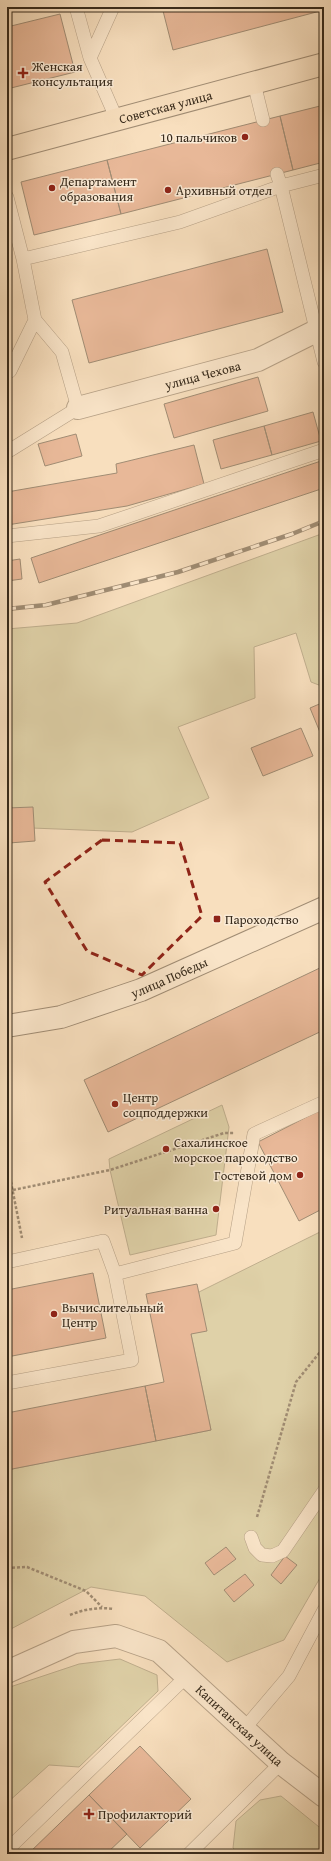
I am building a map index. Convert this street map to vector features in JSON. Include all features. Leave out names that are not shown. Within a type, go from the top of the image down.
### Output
[{"type":"main road","name":"Советская улица","points":[[7,149],[324,64]]},
{"type":"street","name":"улица Чехова","points":[[78,408],[258,360],[320,330]]},
{"type":"street","name":"улица Победы","points":[[7,1026],[61,1017],[141,990],[324,908]]},
{"type":"street","name":"Капитанская улица","points":[[7,1672],[74,1642],[116,1636],[159,1651],[281,1763],[324,1796]]},
{"type":"lane","points":[[76,7],[90,58],[117,120]]},
{"type":"lane","points":[[90,58],[113,7]]},
{"type":"lane","points":[[254,83],[264,120]]},
{"type":"lane","points":[[23,259],[180,222],[279,180],[324,175]]},
{"type":"lane","points":[[279,180],[320,330],[324,362]]},
{"type":"lane","points":[[7,197],[23,259],[35,320],[62,352],[78,408],[7,452]]},
{"type":"lane","points":[[7,373],[10,371],[35,320]]},
{"type":"lane","points":[[7,536],[99,526],[324,450]]},
{"type":"lane","points":[[115,1274],[235,1243],[254,1134],[324,1102]]},
{"type":"lane","points":[[7,1262],[103,1241],[115,1274],[132,1360],[7,1383]]},
{"type":"lane","points":[[251,1537],[255,1548],[262,1555],[272,1556],[283,1551],[324,1491]]},
{"type":"lane","points":[[244,1729],[289,1676],[324,1610]]},
{"type":"lane","points":[[7,1850],[186,1676]]},
{"type":"lane","points":[[189,1854],[281,1763]]},
{"type":"path","points":[[13,1190],[110,1170],[224,1133],[254,1134]]},
{"type":"path","points":[[7,1162],[19,1220]]},
{"type":"path","points":[[251,1537],[296,1382],[324,1347]]},
{"type":"path","points":[[7,1568],[27,1567],[86,1591],[103,1608]]},
{"type":"highlighted area","points":[[102,840],[180,843],[202,916],[142,975],[87,951],[45,882]]},
{"type":"shaded area","points":[[324,533],[324,687],[311,682],[296,633],[254,647],[255,698],[178,727],[209,798],[132,832],[7,827],[7,629],[77,623]]},
{"type":"shaded area","points":[[222,1105],[229,1127],[216,1235],[130,1255],[110,1170],[109,1159]]},
{"type":"shaded area","points":[[324,1230],[324,1571],[284,1640],[227,1662],[145,1596],[91,1587],[7,1631],[7,1470],[211,1430],[191,1334],[199,1292]]},
{"type":"shaded area","points":[[120,1659],[157,1675],[158,1691],[79,1767],[49,1765],[7,1803],[7,1688],[79,1664]]},
{"type":"shaded area","points":[[281,1796],[324,1831],[324,1854],[239,1854],[233,1848],[236,1821],[260,1800]]},
{"type":"building","points":[[162,7],[324,7],[324,10],[173,50]]},
{"type":"building","points":[[60,14],[75,72],[7,89],[7,27]]},
{"type":"building","points":[[324,105],[324,162],[293,170],[280,116]]},
{"type":"building","points":[[280,116],[293,170],[121,214],[107,160]]},
{"type":"building","points":[[107,160],[121,214],[34,235],[21,182]]},
{"type":"building","points":[[267,249],[283,312],[89,363],[72,300]]},
{"type":"building","points":[[258,377],[268,411],[174,438],[164,404]]},
{"type":"building","points":[[313,412],[321,441],[272,455],[264,426]]},
{"type":"building","points":[[264,426],[272,455],[221,469],[213,440]]},
{"type":"building","points":[[76,434],[82,456],[45,466],[38,444]]},
{"type":"building","points":[[194,445],[204,484],[127,506],[7,525],[7,492],[117,473],[116,464]]},
{"type":"building","points":[[324,460],[324,488],[39,583],[31,558]]},
{"type":"building","points":[[20,559],[22,579],[7,581],[7,561]]},
{"type":"building","points":[[324,702],[324,742],[310,708]]},
{"type":"building","points":[[301,728],[313,756],[263,776],[251,748]]},
{"type":"building","points":[[33,807],[35,841],[9,843],[7,808]]},
{"type":"building","points":[[324,966],[324,1030],[108,1132],[84,1080]]},
{"type":"building","name":"Гостевой дом","points":[[324,1108],[324,1208],[299,1221],[258,1142]]},
{"type":"building","name":"Вычислительный Центр","points":[[93,1273],[106,1338],[7,1357],[7,1290]]},
{"type":"building","points":[[197,1284],[207,1331],[191,1334],[211,1430],[156,1441],[145,1386],[164,1382],[146,1294]]},
{"type":"building","points":[[145,1386],[156,1441],[7,1470],[7,1413]]},
{"type":"building","points":[[226,1547],[236,1559],[214,1575],[205,1563]]},
{"type":"building","points":[[285,1556],[297,1565],[281,1584],[271,1575]]},
{"type":"building","points":[[245,1574],[254,1585],[234,1602],[224,1590]]},
{"type":"building","points":[[140,1746],[191,1799],[140,1848],[89,1795]]},
{"type":"building","name":"Профилакторий","points":[[89,1795],[127,1834],[106,1854],[28,1854]]},
{"type":"railway","points":[[7,609],[46,605],[178,572],[292,534],[324,521]]},
{"type":"place","name":"Женская консультация","points":[[23,73]]},
{"type":"place","name":"10 пальчиков","points":[[245,137]]},
{"type":"place","name":"Департамент образования","points":[[52,188]]},
{"type":"place","name":"Архивный отдел","points":[[168,190]]},
{"type":"place","name":"Пароходство","points":[[217,919]]},
{"type":"place","name":"Центр соцподдержки","points":[[115,1104]]},
{"type":"place","name":"Сахалинское морское пароходство","points":[[166,1149]]},
{"type":"place","name":"Гостевой дом","points":[[300,1175]]},
{"type":"place","name":"Ритуальная ванна","points":[[216,1209]]},
{"type":"place","name":"Вычислительный Центр","points":[[54,1314]]},
{"type":"place","name":"Профилакторий","points":[[89,1814]]}]
